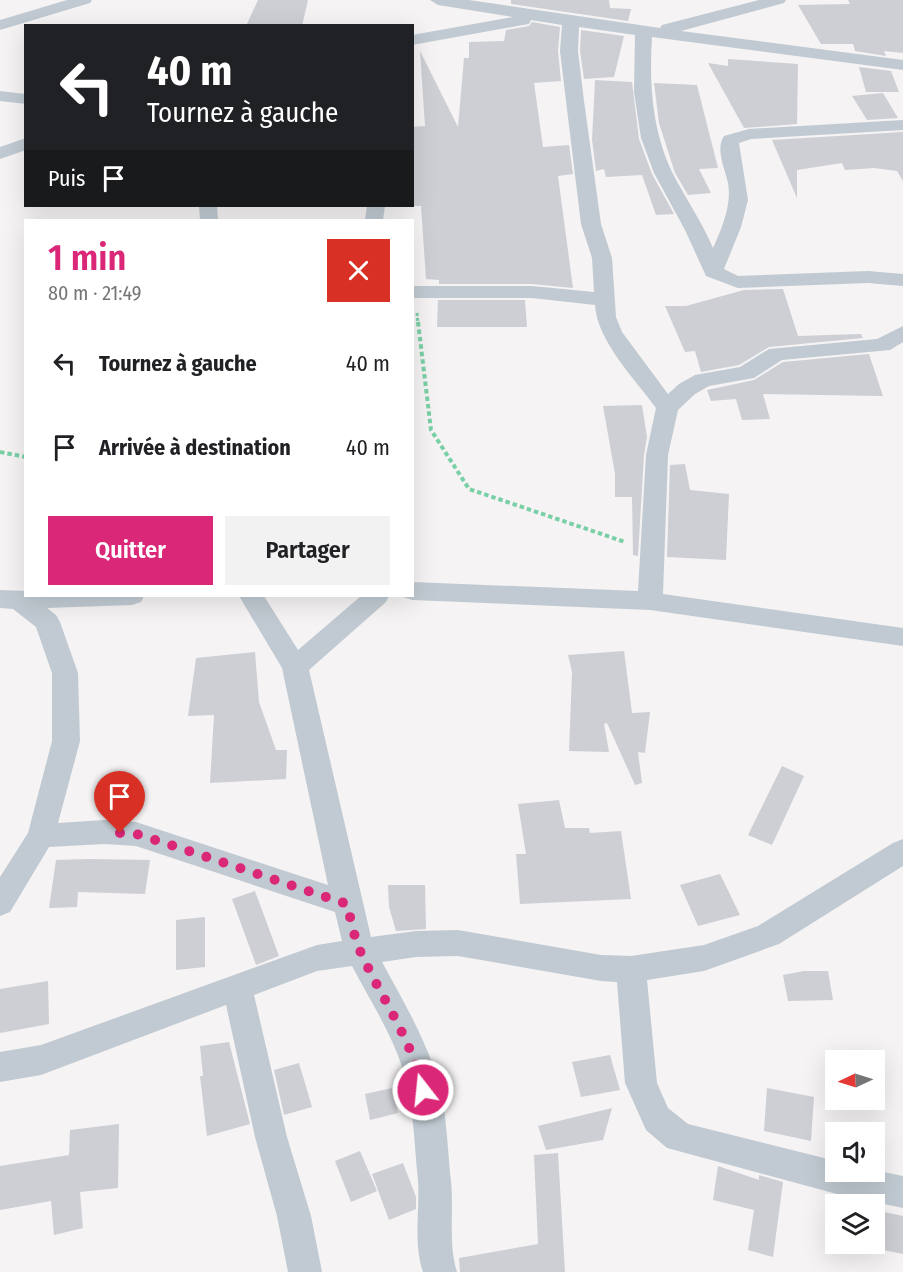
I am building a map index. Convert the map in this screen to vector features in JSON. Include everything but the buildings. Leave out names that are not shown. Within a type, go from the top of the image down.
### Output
[{"type":"street","points":[[0,25],[84,0]]},
{"type":"street","points":[[438,0],[468,2],[571,21],[903,65]]},
{"type":"street","points":[[650,31],[778,0]]},
{"type":"street","points":[[414,40],[544,16]]},
{"type":"street","points":[[571,21],[569,51],[574,101],[591,224],[602,258],[603,300],[612,333],[668,408]]},
{"type":"street","points":[[650,31],[642,69],[654,153],[674,195],[699,238],[713,272],[724,279],[738,282],[868,277],[903,280]]},
{"type":"street","points":[[0,96],[24,99]]},
{"type":"street","points":[[713,272],[739,199],[729,148],[730,140],[748,134],[903,125]]},
{"type":"street","points":[[0,153],[24,144]]},
{"type":"street","points":[[414,292],[576,294],[603,300]]},
{"type":"street","points":[[650,601],[657,455],[668,408],[687,390],[703,380],[746,373],[777,354],[882,345],[903,333]]},
{"type":"street","points":[[414,591],[650,601],[903,637]]},
{"type":"street","points":[[10,599],[91,597]]},
{"type":"street","points":[[251,597],[295,667],[347,904],[360,951],[398,1022],[419,1070],[427,1109],[435,1187],[436,1260],[440,1272]]},
{"type":"street","points":[[295,667],[376,597]]},
{"type":"street","points":[[0,903],[41,836],[66,741],[64,674],[47,622],[10,599]]},
{"type":"street","points":[[41,836],[104,832],[136,834],[347,904]]},
{"type":"street","points":[[0,1067],[41,1060],[317,957],[416,944],[458,943],[580,964],[631,969],[704,958],[768,935],[903,851]]},
{"type":"street","points":[[631,969],[641,1083],[657,1119],[679,1137],[837,1178],[903,1192]]},
{"type":"street","points":[[237,987],[271,1137],[294,1216],[305,1272]]},
{"type":"path","points":[[414,298],[424,359],[431,430],[469,489],[651,551]]},
{"type":"path","points":[[0,452],[24,458]]},
{"type":"route","points":[[120,833],[136,834],[168,844],[347,904],[360,951],[398,1022],[419,1070],[423,1090]]}]
